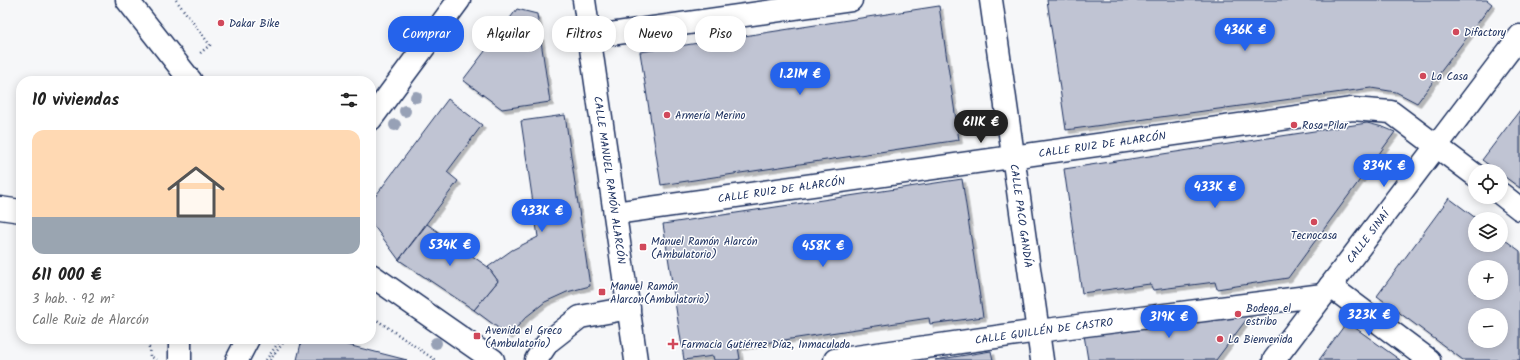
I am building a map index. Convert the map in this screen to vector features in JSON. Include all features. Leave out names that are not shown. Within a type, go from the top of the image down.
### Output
[{"type":"street","points":[[127,0],[186,76]]},
{"type":"street","points":[[376,112],[459,0]]},
{"type":"street","name":"CALLE MANUEL RAMÓN ALARCÓN","points":[[584,0],[586,16]]},
{"type":"street","points":[[616,32],[850,0]]},
{"type":"street","name":"CALLE PACO GANDÍA","points":[[991,0],[1042,360]]},
{"type":"street","name":"CALLE SINAÍ","points":[[1274,360],[1520,36]]},
{"type":"street","name":"CALLE MANUEL RAMÓN ALARCÓN","points":[[591,52],[636,360]]},
{"type":"street","name":"CALLE RUIZ DE ALARCÓN","points":[[615,213],[1352,110],[1391,112],[1468,170]]},
{"type":"street","points":[[1508,200],[1520,209]]},
{"type":"street","points":[[0,208],[16,210]]},
{"type":"street","points":[[376,279],[494,360]]},
{"type":"street","points":[[1327,291],[1429,360]]},
{"type":"street","name":"CALLE GUILLÉN DE CASTRO","points":[[836,360],[1327,291]]},
{"type":"street","points":[[536,360],[548,342],[580,317],[629,308]]},
{"type":"street","points":[[180,344],[180,360]]},
{"type":"street","points":[[237,360],[245,344]]},
{"type":"path","points":[[176,0],[210,45]]},
{"type":"path","points":[[376,319],[435,360]]},
{"type":"path","points":[[149,344],[150,356],[157,360]]},
{"type":"path","points":[[266,360],[277,344]]},
{"type":"path","points":[[270,360],[282,344]]},
{"type":"building","points":[[1047,0],[1487,0],[1492,4],[1417,103],[1396,92],[1371,88],[1066,130]]},
{"type":"building","points":[[939,6],[959,140],[661,185],[640,52],[687,52],[687,45],[695,44],[695,52],[746,52],[746,36]]},
{"type":"building","points":[[517,9],[537,14],[537,16],[512,16]]},
{"type":"building","points":[[484,52],[543,52],[550,102],[502,109],[463,80]]},
{"type":"building","points":[[448,99],[482,125],[447,172],[458,181],[399,260],[376,229],[376,195]]},
{"type":"building","points":[[1520,110],[1520,188],[1508,179],[1508,164],[1487,164],[1482,160]]},
{"type":"building","points":[[565,115],[590,286],[567,292],[545,302],[526,317],[509,336],[474,310],[498,281],[488,267],[512,250],[538,237],[521,121]]},
{"type":"building","points":[[1367,123],[1395,132],[1288,278],[1217,289],[1215,282],[1153,290],[1150,284],[1082,293],[1064,169]]},
{"type":"building","points":[[962,179],[983,317],[930,324],[929,318],[738,347],[740,359],[736,360],[714,360],[713,356],[684,360],[663,224]]},
{"type":"building","points":[[1449,198],[1468,212],[1468,252],[1508,252],[1508,242],[1520,251],[1520,360],[1463,360],[1377,296]]},
{"type":"building","points":[[427,224],[488,267],[498,281],[474,310],[399,260]]},
{"type":"building","points":[[1246,307],[1249,316],[1216,360],[1088,360],[1084,335]]},
{"type":"building","points":[[1347,322],[1400,360],[1319,360]]},
{"type":"building","points":[[301,344],[344,344],[407,360],[297,360]]},
{"type":"building","points":[[991,351],[993,360],[935,360]]},
{"type":"place","name":"Dakar Bike","points":[[221,23]]},
{"type":"place","name":"Difactory","points":[[1456,32]]},
{"type":"place","name":"La Casa","points":[[1423,76]]},
{"type":"place","name":"Armería Merino","points":[[667,115]]},
{"type":"place","name":"Rosa Pilar","points":[[1294,125]]},
{"type":"place","name":"Tecnocasa","points":[[1314,222]]},
{"type":"place","name":"Manuel Ramón Alarcón (Ambulatorio)","points":[[643,247]]},
{"type":"place","name":"Manuel Ramón Alarcon(Ambulatorio)","points":[[602,292]]},
{"type":"place","name":"Bodega el estribo","points":[[1238,314]]},
{"type":"place","name":"Avenida el Greco (Ambulatorio)","points":[[477,336]]},
{"type":"place","name":"La Bienvenida","points":[[1220,339]]},
{"type":"place","name":"Farmacia Gutiérrez Díaz, Inmaculada","points":[[673,344]]}]
